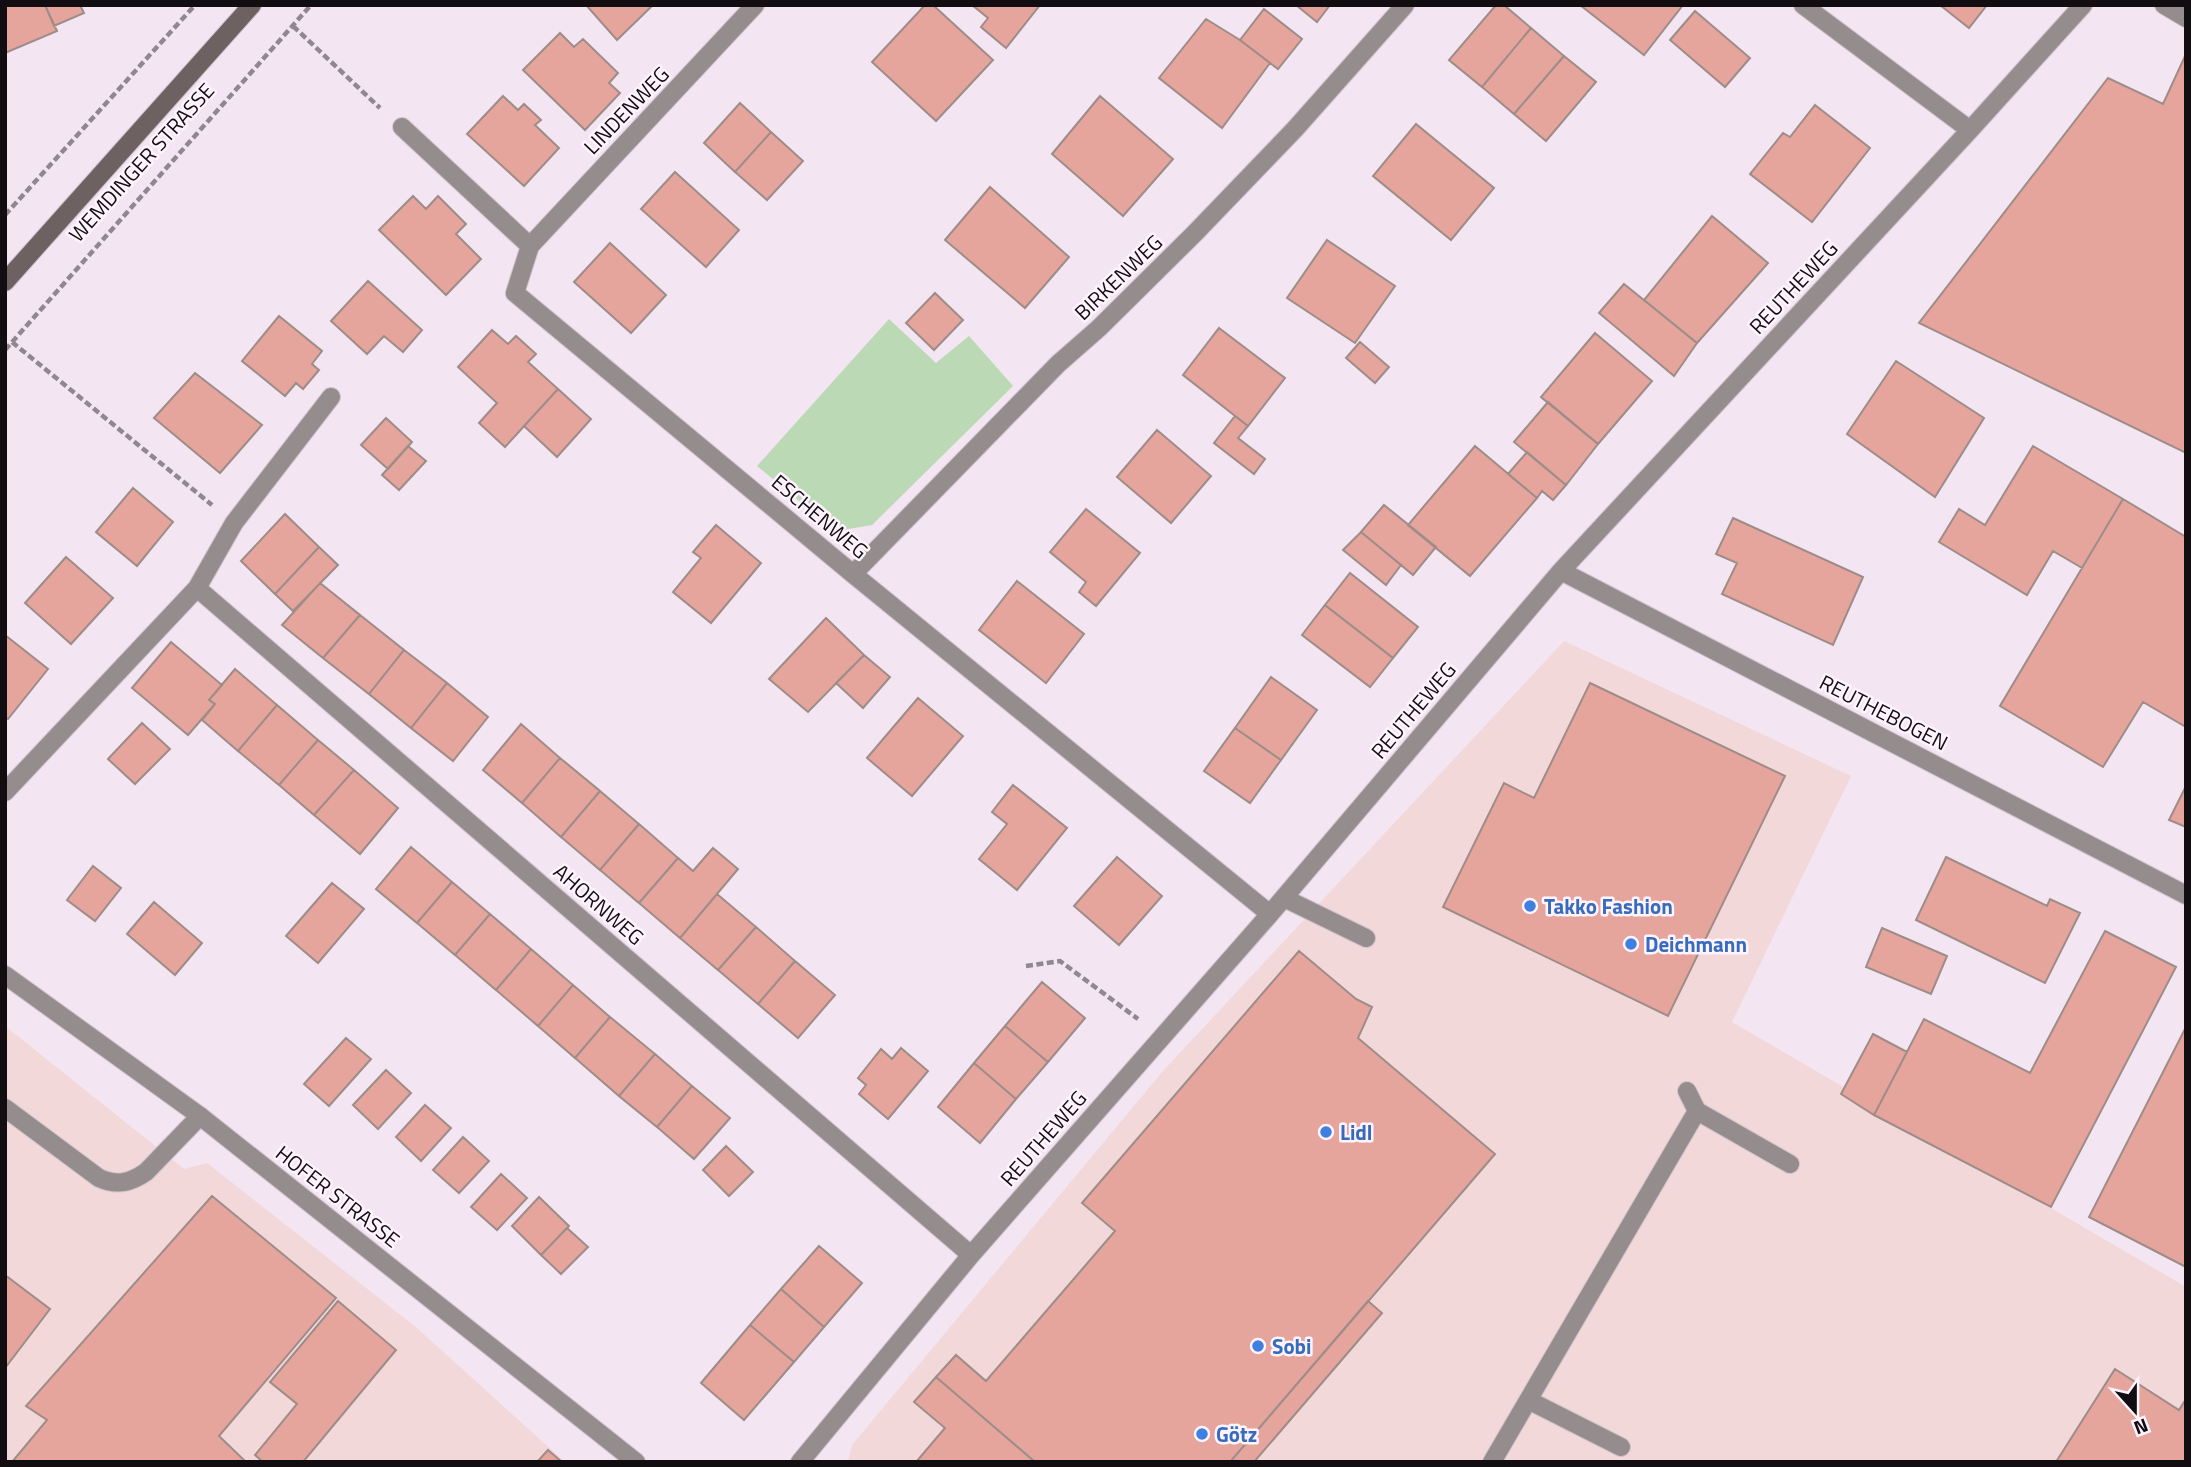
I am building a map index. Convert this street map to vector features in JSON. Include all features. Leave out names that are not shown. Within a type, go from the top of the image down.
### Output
[{"type":"main road","name":"WEMDINGER STRASSE","points":[[5,282],[252,5]]},
{"type":"street","name":"LINDENWEG","points":[[530,247],[755,5]]},
{"type":"street","name":"BIRKENWEG","points":[[853,574],[1058,364],[1099,328],[1195,233],[1295,129],[1405,5]]},
{"type":"street","points":[[1803,5],[1970,130]]},
{"type":"street","name":"REUTHEWEG","points":[[800,1462],[971,1255],[1284,898],[1561,570],[2083,5]]},
{"type":"street","points":[[2164,5],[2186,18]]},
{"type":"street","points":[[402,127],[530,247]]},
{"type":"street","name":"ESCHENWEG","points":[[530,247],[515,293],[853,574],[1270,914]]},
{"type":"street","points":[[5,792],[197,588],[234,523],[331,397]]},
{"type":"street","name":"REUTHEBOGEN","points":[[1561,570],[2186,895]]},
{"type":"street","name":"AHORNWEG","points":[[197,588],[971,1255]]},
{"type":"street","points":[[1284,898],[1366,938]]},
{"type":"street","name":"HOFER STRASSE","points":[[5,975],[200,1116],[636,1462]]},
{"type":"street","points":[[1687,1091],[1697,1111],[1790,1164]]},
{"type":"street","points":[[5,1108],[99,1178],[111,1184],[136,1179],[146,1172],[200,1116]]},
{"type":"street","points":[[1492,1462],[1697,1111]]},
{"type":"street","points":[[1530,1401],[1621,1447]]},
{"type":"path","points":[[5,215],[195,5]]},
{"type":"path","name":"WEMDINGER STRASSE","points":[[5,350],[311,5]]},
{"type":"path","points":[[293,26],[402,127]]},
{"type":"path","points":[[12,342],[234,523]]},
{"type":"path","points":[[1026,966],[1060,961],[1161,1036]]},
{"type":"shaded area","points":[[1564,641],[1851,776],[1732,1022],[2186,1287],[2186,1462],[848,1462],[852,1445],[1163,1071]]},
{"type":"shaded area","points":[[5,1026],[184,1169],[207,1163],[417,1328],[565,1462],[5,1462]]},
{"type":"green space","points":[[889,319],[936,363],[969,336],[1013,386],[872,525],[836,531],[757,466]]},
{"type":"building","points":[[5,5],[45,5],[57,31],[5,53]]},
{"type":"building","points":[[45,5],[80,5],[84,13],[54,26]]},
{"type":"building","points":[[586,5],[653,5],[617,40]]},
{"type":"building","points":[[925,5],[933,5],[993,60],[936,121],[872,62]]},
{"type":"building","points":[[972,5],[1040,5],[1006,48],[981,27],[988,18]]},
{"type":"building","points":[[1296,5],[1330,5],[1317,22]]},
{"type":"building","points":[[1496,5],[1504,5],[1531,28],[1482,87],[1449,60]]},
{"type":"building","points":[[1580,5],[1683,5],[1644,55]]},
{"type":"building","points":[[1940,5],[1987,5],[1969,28]]},
{"type":"building","points":[[1264,9],[1302,39],[1278,69],[1240,40]]},
{"type":"building","points":[[1695,11],[1750,58],[1725,87],[1670,40]]},
{"type":"building","points":[[1206,19],[1270,63],[1222,128],[1159,78]]},
{"type":"building","points":[[1531,28],[1564,56],[1514,114],[1482,87]]},
{"type":"building","points":[[560,33],[574,47],[583,39],[618,73],[609,83],[620,93],[585,130],[523,70]]},
{"type":"building","points":[[2186,54],[2186,453],[1919,323],[2108,78],[2163,104]]},
{"type":"building","points":[[1564,56],[1596,82],[1546,141],[1514,114]]},
{"type":"building","points":[[503,96],[518,110],[524,104],[541,120],[535,125],[559,148],[524,186],[467,134]]},
{"type":"building","points":[[1100,96],[1173,159],[1123,216],[1052,154]]},
{"type":"building","points":[[740,103],[771,132],[735,172],[704,143]]},
{"type":"building","points":[[1815,105],[1870,148],[1812,222],[1750,174],[1783,133],[1790,137]]},
{"type":"building","points":[[1416,124],[1494,188],[1451,240],[1373,176]]},
{"type":"building","points":[[771,132],[803,161],[767,200],[735,172]]},
{"type":"building","points":[[675,172],[739,230],[706,267],[641,209]]},
{"type":"building","points":[[990,187],[1069,257],[1025,308],[945,240]]},
{"type":"building","points":[[413,196],[426,209],[438,196],[466,224],[456,234],[481,259],[446,295],[379,230]]},
{"type":"building","points":[[1712,216],[1768,263],[1697,343],[1644,300]]},
{"type":"building","points":[[1327,240],[1395,286],[1355,343],[1287,298]]},
{"type":"building","points":[[610,243],[666,295],[631,333],[574,282]]},
{"type":"building","points":[[368,281],[422,330],[403,352],[384,336],[367,354],[331,321]]},
{"type":"building","points":[[1624,284],[1697,343],[1674,376],[1599,313]]},
{"type":"building","points":[[935,293],[963,320],[934,350],[906,323]]},
{"type":"building","points":[[279,316],[322,351],[312,364],[319,370],[303,389],[296,383],[285,396],[242,361]]},
{"type":"building","points":[[1219,328],[1285,378],[1248,426],[1183,375]]},
{"type":"building","points":[[492,330],[508,344],[516,336],[536,354],[528,362],[558,389],[505,447],[479,423],[497,403],[458,367]]},
{"type":"building","points":[[1595,333],[1652,381],[1598,444],[1541,397]]},
{"type":"building","points":[[1360,342],[1389,367],[1375,383],[1346,358]]},
{"type":"building","points":[[1896,361],[1984,418],[1935,497],[1847,434]]},
{"type":"building","points":[[195,373],[262,425],[220,473],[154,418]]},
{"type":"building","points":[[558,389],[591,419],[557,457],[524,426]]},
{"type":"building","points":[[1548,402],[1598,444],[1566,485],[1514,442]]},
{"type":"building","points":[[1235,416],[1248,426],[1238,438],[1265,459],[1254,474],[1214,443]]},
{"type":"building","points":[[386,418],[412,442],[388,469],[361,445]]},
{"type":"building","points":[[1157,430],[1211,476],[1171,523],[1117,477]]},
{"type":"building","points":[[408,446],[426,461],[399,490],[382,475]]},
{"type":"building","points":[[1475,446],[1537,498],[1470,576],[1408,525]]},
{"type":"building","points":[[2033,446],[2123,499],[2082,568],[2053,551],[2027,595],[1939,542],[1959,509],[1985,525]]},
{"type":"building","points":[[1527,452],[1566,485],[1553,500],[1542,491],[1537,498],[1508,474]]},
{"type":"building","points":[[133,488],[173,522],[137,566],[96,532]]},
{"type":"building","points":[[2123,499],[2186,537],[2186,727],[2143,702],[2103,767],[2000,706]]},
{"type":"building","points":[[1384,505],[1436,547],[1413,575],[1361,532]]},
{"type":"building","points":[[1086,509],[1140,553],[1096,606],[1079,592],[1086,582],[1050,552]]},
{"type":"building","points":[[285,514],[319,547],[275,594],[241,561]]},
{"type":"building","points":[[1733,518],[1863,577],[1833,645],[1722,594],[1737,563],[1716,554]]},
{"type":"building","points":[[716,525],[761,563],[711,623],[673,592],[701,558],[693,552]]},
{"type":"building","points":[[1361,532],[1401,565],[1386,585],[1343,550]]},
{"type":"building","points":[[319,547],[338,565],[293,611],[275,594]]},
{"type":"building","points":[[66,557],[113,598],[71,644],[25,603]]},
{"type":"building","points":[[1350,573],[1418,627],[1393,658],[1325,605]]},
{"type":"building","points":[[1017,581],[1084,634],[1046,683],[979,630]]},
{"type":"building","points":[[320,583],[360,615],[323,658],[282,625]]},
{"type":"building","points":[[1325,605],[1393,658],[1370,687],[1302,635]]},
{"type":"building","points":[[360,615],[404,650],[369,694],[323,658]]},
{"type":"building","points":[[826,618],[864,655],[808,712],[769,679]]},
{"type":"building","points":[[5,635],[48,669],[8,719],[5,717]]},
{"type":"building","points":[[171,642],[222,685],[209,700],[215,704],[188,735],[132,688]]},
{"type":"building","points":[[404,650],[447,683],[411,728],[369,694]]},
{"type":"building","points":[[864,655],[890,677],[863,708],[836,683]]},
{"type":"building","points":[[235,669],[277,705],[238,751],[202,720],[215,704],[209,700]]},
{"type":"building","points":[[1271,677],[1317,710],[1281,760],[1235,728]]},
{"type":"building","points":[[447,683],[488,717],[453,761],[411,728]]},
{"type":"building","points":[[1590,683],[1785,776],[1668,1016],[1443,907],[1504,783],[1534,798]]},
{"type":"building","points":[[918,698],[963,736],[912,796],[867,758]]},
{"type":"building","points":[[277,705],[318,740],[279,785],[238,751]]},
{"type":"building","points":[[142,723],[170,749],[135,784],[108,759]]},
{"type":"building","points":[[521,724],[560,758],[522,803],[483,770]]},
{"type":"building","points":[[1235,728],[1281,760],[1250,803],[1204,771]]},
{"type":"building","points":[[318,740],[354,770],[314,815],[279,785]]},
{"type":"building","points":[[560,758],[600,791],[561,837],[522,803]]},
{"type":"building","points":[[354,770],[398,808],[360,854],[314,815]]},
{"type":"building","points":[[1013,785],[1067,828],[1017,890],[979,859],[1007,824],[992,812]]},
{"type":"building","points":[[2186,786],[2186,827],[2169,820]]},
{"type":"building","points":[[600,791],[639,824],[600,870],[561,837]]},
{"type":"building","points":[[639,824],[678,858],[639,903],[600,870]]},
{"type":"building","points":[[411,847],[452,882],[417,923],[376,889]]},
{"type":"building","points":[[713,848],[738,869],[680,938],[639,903],[678,858],[693,871]]},
{"type":"building","points":[[1117,857],[1162,896],[1119,945],[1074,906]]},
{"type":"building","points":[[1946,857],[2047,906],[2050,899],[2080,913],[2045,983],[1916,920]]},
{"type":"building","points":[[93,866],[121,888],[95,921],[67,900]]},
{"type":"building","points":[[452,882],[490,914],[455,955],[417,923]]},
{"type":"building","points":[[332,883],[364,909],[318,963],[286,936]]},
{"type":"building","points":[[717,894],[756,927],[718,970],[680,938]]},
{"type":"building","points":[[154,902],[202,943],[175,975],[127,934]]},
{"type":"building","points":[[490,914],[531,949],[496,990],[455,955]]},
{"type":"building","points":[[756,927],[795,961],[758,1004],[718,970]]},
{"type":"building","points":[[1882,928],[1947,956],[1931,994],[1866,967]]},
{"type":"building","points":[[2105,931],[2176,967],[2051,1207],[1874,1115],[1924,1019],[2030,1073]]},
{"type":"building","points":[[531,949],[573,985],[538,1026],[496,990]]},
{"type":"building","points":[[1299,951],[1356,999],[1372,1007],[1358,1038],[1495,1154],[1230,1462],[1035,1462],[936,1377],[956,1355],[986,1381],[1115,1231],[1082,1203]]},
{"type":"building","points":[[795,961],[835,995],[798,1038],[758,1004]]},
{"type":"building","points":[[1042,982],[1085,1018],[1048,1062],[1005,1026]]},
{"type":"building","points":[[573,985],[610,1017],[575,1058],[538,1026]]},
{"type":"building","points":[[610,1017],[655,1054],[619,1096],[575,1058]]},
{"type":"building","points":[[1005,1026],[1048,1062],[1016,1099],[974,1063]]},
{"type":"building","points":[[2186,1027],[2186,1267],[2089,1217]]},
{"type":"building","points":[[1873,1034],[1907,1052],[1874,1115],[1841,1094]]},
{"type":"building","points":[[346,1038],[371,1059],[329,1106],[304,1084]]},
{"type":"building","points":[[901,1048],[928,1071],[888,1119],[859,1094],[866,1085],[858,1078],[881,1049],[892,1059]]},
{"type":"building","points":[[655,1054],[692,1086],[657,1127],[619,1096]]},
{"type":"building","points":[[974,1063],[1016,1099],[980,1143],[938,1107]]},
{"type":"building","points":[[386,1070],[411,1093],[378,1129],[353,1105]]},
{"type":"building","points":[[692,1086],[730,1118],[694,1159],[657,1127]]},
{"type":"building","points":[[425,1105],[451,1128],[421,1161],[396,1137]]},
{"type":"building","points":[[463,1137],[489,1161],[459,1193],[433,1170]]},
{"type":"building","points":[[726,1146],[753,1172],[729,1196],[703,1170]]},
{"type":"building","points":[[501,1174],[527,1198],[497,1230],[471,1207]]},
{"type":"building","points":[[212,1196],[336,1298],[219,1436],[246,1462],[12,1462],[47,1420],[26,1406]]},
{"type":"building","points":[[539,1197],[569,1226],[541,1255],[512,1226]]},
{"type":"building","points":[[567,1228],[588,1247],[561,1274],[541,1255]]},
{"type":"building","points":[[819,1246],[862,1283],[824,1327],[781,1289]]},
{"type":"building","points":[[5,1275],[50,1309],[5,1368]]},
{"type":"building","points":[[781,1289],[824,1327],[794,1362],[750,1325]]},
{"type":"building","points":[[338,1301],[396,1350],[303,1462],[263,1462],[255,1455],[297,1404],[270,1382]]},
{"type":"building","points":[[1368,1301],[1382,1313],[1254,1462],[1230,1462]]},
{"type":"building","points":[[750,1325],[794,1362],[744,1420],[701,1383]]},
{"type":"building","points":[[2115,1369],[2179,1410],[2186,1399],[2186,1462],[2056,1462]]},
{"type":"building","points":[[936,1377],[1035,1462],[916,1462],[945,1428],[914,1402]]},
{"type":"building","points":[[548,1450],[562,1462],[537,1462]]},
{"type":"place","name":"Takko Fashion","points":[[1530,906]]},
{"type":"place","name":"Deichmann","points":[[1631,944]]},
{"type":"place","name":"Lidl","points":[[1326,1132]]},
{"type":"place","name":"Sobi","points":[[1258,1346]]},
{"type":"place","name":"Götz","points":[[1202,1434]]}]
